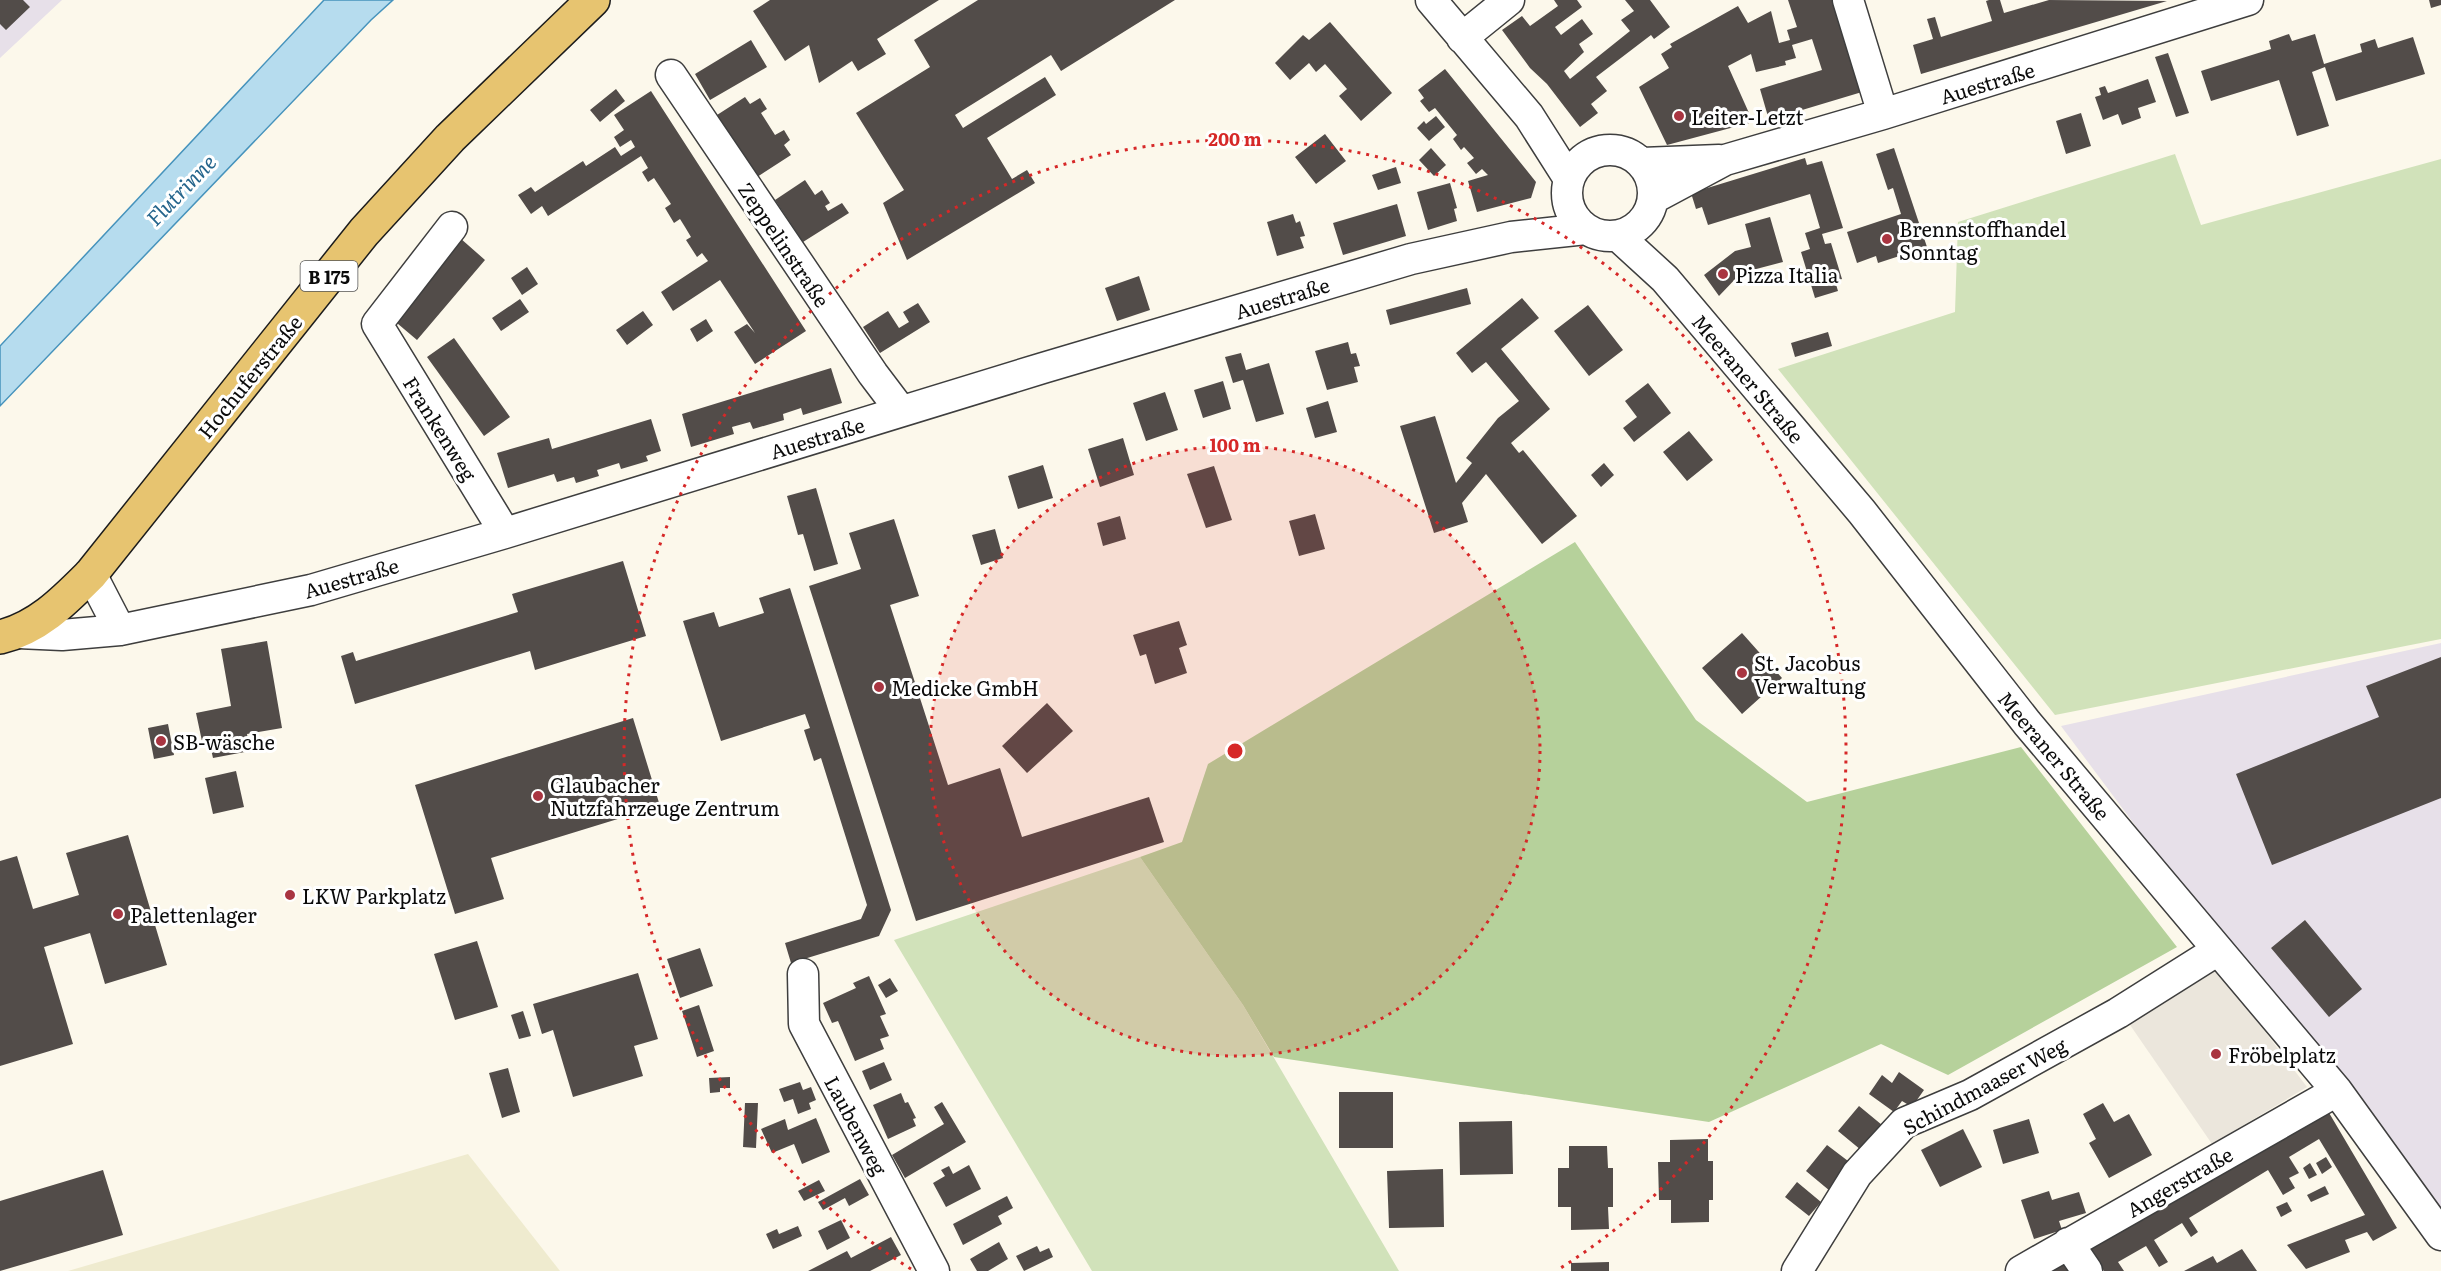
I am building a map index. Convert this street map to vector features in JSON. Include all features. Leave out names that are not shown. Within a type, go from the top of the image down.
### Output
[{"type":"main road","name":"Hochuferstraße","points":[[9,635],[53,611],[91,574],[364,232],[450,138],[593,0]]},
{"type":"street","points":[[1431,0],[1529,116],[1568,190],[1577,221],[1586,230],[1602,236],[1618,236],[1631,232],[1641,224],[1652,206],[1653,185],[1649,173],[1642,163],[1622,151],[1603,150],[1594,153],[1575,168],[1568,190]]},
{"type":"street","points":[[1462,38],[1509,0]]},
{"type":"street","points":[[1848,0],[1883,114]]},
{"type":"street","name":"Auestraße","points":[[1642,163],[1725,159],[1883,114],[2248,0]]},
{"type":"street","name":"Zeppelinstraße","points":[[671,75],[866,364],[901,411]]},
{"type":"street","points":[[1529,116],[1594,153]]},
{"type":"street","name":"Auestraße","points":[[1652,206],[1725,159]]},
{"type":"street","name":"Auestraße","points":[[1511,237],[1568,190]]},
{"type":"street","name":"Meeraner Straße","points":[[1652,206],[1665,279]]},
{"type":"street","name":"Frankenweg","points":[[452,227],[377,324],[505,533]]},
{"type":"street","name":"Auestraße","points":[[9,635],[62,635],[120,630],[311,590],[1411,259],[1511,237],[1586,230]]},
{"type":"street","name":"Meeraner Straße","points":[[1618,236],[1665,279],[1862,512],[2027,723],[2337,1091],[2441,1235]]},
{"type":"street","points":[[91,574],[120,630]]},
{"type":"street","name":"Schindmaaser Weg","points":[[1797,1271],[1857,1174],[1904,1123],[1970,1095],[2118,1013],[2218,950]]},
{"type":"street","name":"Laubenweg","points":[[803,974],[804,1024],[934,1271]]},
{"type":"street","name":"Angerstraße","points":[[2021,1271],[2337,1091]]},
{"type":"street","points":[[2068,1244],[2087,1271]]},
{"type":"shaded area","points":[[0,0],[62,0],[0,58]]},
{"type":"shaded area","points":[[2441,643],[2441,1235],[2061,726]]},
{"type":"shaded area","name":"Fröbelplatz","points":[[2216,967],[2307,1087],[2212,1144],[2128,1022]]},
{"type":"shaded area","points":[[468,1154],[560,1271],[68,1271]]},
{"type":"green space","points":[[2175,154],[2201,225],[2441,159],[2441,639],[2055,715],[1778,369],[1955,312],[1958,222]]},
{"type":"green space","points":[[1575,542],[1696,720],[1807,802],[2021,747],[2177,947],[1948,1075],[1881,1044],[1709,1122],[1274,1057],[1243,1005],[1140,857],[1182,842],[1208,764]]},
{"type":"green space","points":[[1140,857],[1243,1005],[1399,1271],[1092,1271],[894,940]]},
{"type":"water","name":"Flutrinne","points":[[324,0],[393,0],[371,20],[0,406],[0,346]]},
{"type":"building","points":[[0,0],[23,0],[30,7],[6,30],[0,24]]},
{"type":"building","points":[[770,0],[939,0],[877,39],[886,54],[858,71],[852,61],[819,83],[809,45],[785,61],[753,11]]},
{"type":"building","points":[[978,0],[1175,0],[1061,71],[1051,55],[955,115],[963,128],[1045,77],[1056,95],[987,138],[1012,179],[1027,170],[1035,183],[907,260],[883,203],[904,190],[856,113],[930,67],[914,40]]},
{"type":"building","points":[[1554,0],[1577,0],[1582,7],[1555,27],[1561,35],[1582,19],[1593,34],[1579,44],[1584,52],[1564,71],[1570,79],[1630,31],[1621,20],[1634,11],[1625,0],[1650,0],[1670,27],[1654,39],[1651,35],[1596,77],[1607,91],[1591,104],[1598,113],[1580,127],[1547,84],[1530,68],[1502,30],[1522,16],[1530,26],[1558,6]]},
{"type":"building","points":[[1788,0],[1833,0],[1862,92],[1769,120],[1760,89],[1822,70],[1812,39],[1792,45],[1796,58],[1785,61],[1786,65],[1756,72],[1751,54],[1728,66],[1753,122],[1667,145],[1639,87],[1669,68],[1661,54],[1672,47],[1670,44],[1738,6],[1748,23],[1771,11],[1779,43],[1790,40],[1787,30],[1797,27]]},
{"type":"building","points":[[2000,0],[2004,13],[2049,0],[2167,1],[1921,74],[1913,45],[1933,39],[1927,19],[1935,17],[1941,37],[1992,21],[1986,1]]},
{"type":"building","points":[[2429,0],[2441,0],[2441,5],[2431,8]]},
{"type":"building","points":[[1330,22],[1392,93],[1361,121],[1339,96],[1347,89],[1325,64],[1316,72],[1309,63],[1290,80],[1275,63],[1303,35],[1309,40]]},
{"type":"building","points":[[2289,34],[2292,41],[2315,34],[2324,64],[2362,52],[2360,44],[2375,39],[2378,48],[2413,37],[2425,74],[2336,101],[2325,67],[2312,72],[2329,126],[2297,136],[2279,80],[2211,101],[2201,71],[2271,49],[2269,41]]},
{"type":"building","points":[[751,40],[767,67],[710,100],[695,74]]},
{"type":"building","points":[[2168,53],[2189,113],[2176,117],[2155,57]]},
{"type":"building","points":[[1445,69],[1536,182],[1531,198],[1477,212],[1468,181],[1488,175],[1482,169],[1476,174],[1467,163],[1474,158],[1464,147],[1461,150],[1453,139],[1457,135],[1435,108],[1429,112],[1420,101],[1424,98],[1418,90]]},
{"type":"building","points":[[2148,79],[2156,102],[2138,108],[2141,118],[2122,125],[2118,114],[2103,120],[2095,97],[2101,95],[2099,88],[2105,86],[2108,93]]},
{"type":"building","points":[[616,89],[625,101],[600,122],[590,110]]},
{"type":"building","points":[[651,91],[806,331],[755,364],[734,332],[747,324],[755,333],[720,280],[673,311],[661,292],[708,261],[702,253],[697,257],[686,240],[691,237],[680,219],[674,223],[665,208],[671,204],[654,178],[648,182],[642,172],[648,168],[641,156],[548,216],[542,206],[531,214],[518,195],[531,187],[535,192],[583,161],[586,166],[615,147],[621,156],[635,147],[631,140],[620,147],[614,137],[624,130],[614,115]]},
{"type":"building","points":[[745,97],[750,104],[760,98],[767,109],[761,113],[775,135],[784,130],[790,140],[784,145],[791,155],[757,177],[717,115]]},
{"type":"building","points":[[2081,113],[2091,146],[2066,154],[2056,121]]},
{"type":"building","points":[[1436,116],[1445,127],[1429,141],[1417,128],[1424,121],[1426,124]]},
{"type":"building","points":[[1325,134],[1346,161],[1316,184],[1295,157]]},
{"type":"building","points":[[1431,148],[1446,165],[1434,176],[1419,160]]},
{"type":"building","name":"Brennstoffhandel Sonntag","points":[[1894,148],[1927,247],[1878,263],[1876,256],[1857,263],[1847,232],[1901,214],[1893,188],[1888,190],[1876,154]]},
{"type":"building","points":[[1805,158],[1807,165],[1822,161],[1843,228],[1822,234],[1825,244],[1831,243],[1842,279],[1835,281],[1838,291],[1815,298],[1801,252],[1810,249],[1805,233],[1820,228],[1810,194],[1708,225],[1702,207],[1696,209],[1691,193]]},
{"type":"building","points":[[1396,167],[1401,183],[1378,190],[1372,175]]},
{"type":"building","points":[[805,180],[815,195],[822,190],[830,203],[825,206],[828,211],[842,203],[849,213],[803,242],[775,200]]},
{"type":"building","points":[[1450,183],[1457,208],[1454,209],[1457,221],[1428,230],[1417,192]]},
{"type":"building","points":[[1397,204],[1406,236],[1343,255],[1333,223]]},
{"type":"building","points":[[1293,214],[1296,223],[1300,221],[1305,236],[1300,237],[1304,248],[1277,256],[1267,222]]},
{"type":"building","points":[[1770,217],[1783,262],[1741,273],[1719,296],[1704,275],[1735,251],[1751,247],[1745,224]]},
{"type":"building","points":[[460,238],[485,260],[417,340],[391,318]]},
{"type":"building","points":[[527,267],[538,284],[522,295],[511,278]]},
{"type":"building","points":[[1139,276],[1150,310],[1117,321],[1105,288]]},
{"type":"building","points":[[1467,288],[1471,304],[1390,325],[1386,310]]},
{"type":"building","points":[[1522,298],[1539,318],[1501,349],[1550,409],[1511,443],[1519,453],[1523,450],[1577,516],[1542,544],[1486,474],[1462,503],[1468,522],[1434,533],[1400,426],[1435,416],[1456,483],[1472,463],[1466,458],[1498,418],[1519,401],[1486,362],[1472,373],[1456,353]]},
{"type":"building","points":[[520,299],[529,312],[501,331],[492,318]]},
{"type":"building","points":[[918,303],[930,322],[880,353],[863,327],[888,311],[899,328],[909,322],[903,312]]},
{"type":"building","points":[[1588,305],[1623,350],[1589,376],[1554,331]]},
{"type":"building","points":[[643,311],[653,325],[627,345],[616,330]]},
{"type":"building","points":[[706,319],[713,331],[697,342],[690,329]]},
{"type":"building","points":[[1828,332],[1832,346],[1795,357],[1791,343]]},
{"type":"building","points":[[454,338],[510,417],[484,436],[427,357]]},
{"type":"building","points":[[1348,342],[1351,354],[1356,353],[1360,366],[1354,367],[1358,382],[1327,390],[1315,351]]},
{"type":"building","points":[[1241,353],[1246,370],[1269,363],[1284,414],[1256,422],[1243,380],[1233,383],[1225,357]]},
{"type":"building","points":[[831,368],[842,403],[803,415],[801,408],[783,414],[784,420],[753,429],[750,422],[732,427],[734,434],[691,447],[682,414]]},
{"type":"building","points":[[1223,381],[1231,409],[1203,418],[1194,390]]},
{"type":"building","points":[[1648,383],[1671,413],[1634,442],[1623,428],[1637,417],[1625,401]]},
{"type":"building","points":[[1165,392],[1178,430],[1146,441],[1133,403]]},
{"type":"building","points":[[1328,401],[1337,432],[1315,438],[1306,408]]},
{"type":"building","points":[[651,419],[661,451],[646,456],[648,461],[621,469],[619,463],[597,470],[599,476],[576,483],[574,477],[557,482],[554,474],[508,488],[497,453],[549,438],[552,449]]},
{"type":"building","points":[[1689,431],[1713,460],[1687,481],[1663,452]]},
{"type":"building","points":[[1123,438],[1134,475],[1100,487],[1088,449]]},
{"type":"building","points":[[1604,463],[1614,475],[1601,487],[1591,475]]},
{"type":"building","points":[[1043,465],[1053,498],[1018,509],[1008,476]]},
{"type":"building","points":[[1214,466],[1232,520],[1206,528],[1187,474]]},
{"type":"building","points":[[816,488],[838,564],[814,571],[803,534],[798,535],[787,496]]},
{"type":"building","points":[[1315,514],[1325,549],[1299,556],[1289,521]]},
{"type":"building","points":[[1120,516],[1126,539],[1103,546],[1097,523]]},
{"type":"building","name":"Medicke GmbH","points":[[894,519],[919,596],[890,605],[948,785],[1000,768],[1022,837],[1149,797],[1164,842],[916,921],[809,586],[861,569],[849,533]]},
{"type":"building","points":[[995,529],[1003,558],[981,565],[972,535]]},
{"type":"building","points":[[623,561],[646,636],[535,670],[530,651],[355,704],[341,656],[353,652],[356,661],[518,612],[512,594]]},
{"type":"building","points":[[790,588],[891,910],[879,936],[791,963],[785,943],[861,919],[867,905],[821,758],[814,761],[804,730],[810,728],[805,714],[721,741],[683,621],[714,612],[719,627],[764,613],[759,598]]},
{"type":"building","points":[[1179,621],[1187,645],[1179,648],[1187,673],[1155,684],[1146,654],[1140,656],[1133,635]]},
{"type":"building","name":"St. Jacobus Verwaltung","points":[[1742,633],[1782,678],[1742,714],[1702,668]]},
{"type":"building","points":[[267,641],[282,728],[247,734],[250,751],[213,758],[210,745],[203,746],[196,713],[231,706],[221,649]]},
{"type":"building","points":[[2441,657],[2441,798],[2272,865],[2236,774],[2379,717],[2366,686]]},
{"type":"building","points":[[1047,703],[1073,731],[1027,773],[1002,746]]},
{"type":"building","name":"Glaubacher Nutzfahrzeuge Zentrum","points":[[633,718],[660,806],[491,858],[504,899],[455,914],[415,785]]},
{"type":"building","name":"SB-wäsche","points":[[168,724],[174,755],[154,759],[148,728]]},
{"type":"building","points":[[236,771],[244,807],[213,814],[205,778]]},
{"type":"building","points":[[128,835],[167,965],[105,984],[90,933],[44,947],[73,1044],[0,1066],[0,861],[17,856],[33,909],[79,895],[66,853]]},
{"type":"building","points":[[2305,920],[2362,989],[2329,1017],[2271,948]]},
{"type":"building","points":[[477,941],[498,1007],[455,1020],[434,954]]},
{"type":"building","points":[[700,948],[713,986],[680,998],[667,959]]},
{"type":"building","points":[[638,973],[658,1039],[634,1046],[643,1076],[573,1097],[553,1030],[542,1034],[533,1004]]},
{"type":"building","points":[[869,976],[886,1014],[880,1016],[889,1036],[880,1039],[884,1049],[855,1061],[838,1021],[832,1023],[823,1003],[856,988],[853,983]]},
{"type":"building","points":[[890,978],[898,991],[886,998],[878,985]]},
{"type":"building","points":[[699,1005],[714,1051],[697,1057],[682,1011]]},
{"type":"building","points":[[523,1011],[531,1036],[519,1039],[511,1015]]},
{"type":"building","points":[[884,1062],[892,1080],[870,1090],[862,1071]]},
{"type":"building","points":[[508,1068],[520,1112],[502,1118],[489,1073]]},
{"type":"building","points":[[1899,1072],[1924,1090],[1912,1107],[1902,1101],[1894,1112],[1869,1094],[1882,1075],[1892,1083]]},
{"type":"building","points":[[730,1077],[730,1088],[720,1088],[720,1092],[710,1093],[709,1078]]},
{"type":"building","points":[[800,1082],[803,1090],[811,1087],[816,1100],[809,1103],[811,1109],[798,1114],[793,1099],[784,1102],[779,1089]]},
{"type":"building","points":[[1339,1092],[1393,1092],[1393,1148],[1339,1148]]},
{"type":"building","points":[[901,1093],[916,1118],[913,1119],[916,1126],[888,1139],[873,1105]]},
{"type":"building","points":[[942,1102],[966,1142],[905,1178],[892,1155],[944,1124],[934,1107]]},
{"type":"building","points":[[745,1103],[758,1103],[756,1148],[743,1147]]},
{"type":"building","points":[[2103,1103],[2114,1122],[2129,1114],[2152,1155],[2109,1178],[2089,1143],[2096,1139],[2083,1114]]},
{"type":"building","points":[[1859,1106],[1882,1125],[1861,1150],[1838,1131]]},
{"type":"building","points":[[2325,1106],[2397,1228],[2373,1241],[2367,1232],[2345,1240],[2350,1252],[2306,1269],[2287,1245],[2365,1215],[2319,1139],[2289,1157],[2299,1173],[2289,1178],[2295,1188],[2283,1195],[2268,1170],[2189,1218],[2198,1232],[2191,1237],[2182,1223],[2154,1240],[2168,1262],[2159,1267],[2146,1246],[2118,1262],[2124,1271],[2104,1271],[2090,1248]]},
{"type":"building","points":[[816,1118],[830,1152],[802,1164],[794,1144],[772,1153],[761,1129],[785,1119],[788,1130]]},
{"type":"building","points":[[2029,1119],[2039,1153],[2003,1164],[1993,1130]]},
{"type":"building","points":[[1512,1121],[1513,1174],[1460,1175],[1459,1122]]},
{"type":"building","points":[[1963,1129],[1982,1167],[1940,1187],[1921,1150]]},
{"type":"building","points":[[1708,1139],[1708,1161],[1713,1161],[1713,1200],[1709,1200],[1709,1222],[1671,1223],[1671,1200],[1659,1200],[1658,1162],[1670,1162],[1670,1140]]},
{"type":"building","points":[[1827,1145],[1852,1164],[1830,1191],[1806,1171]]},
{"type":"building","points":[[1569,1146],[1607,1146],[1608,1168],[1613,1168],[1613,1207],[1608,1207],[1609,1229],[1571,1230],[1571,1207],[1558,1207],[1558,1168],[1569,1168]]},
{"type":"building","points":[[2326,1157],[2332,1167],[2322,1174],[2316,1163]]},
{"type":"building","points":[[2310,1163],[2317,1175],[2309,1179],[2303,1168]]},
{"type":"building","points":[[969,1165],[981,1189],[946,1207],[933,1183],[945,1176],[941,1170],[949,1166],[953,1174]]},
{"type":"building","points":[[1443,1169],[1444,1227],[1389,1228],[1387,1171]]},
{"type":"building","points":[[103,1170],[123,1235],[0,1271],[0,1201]]},
{"type":"building","points":[[860,1179],[869,1195],[849,1206],[845,1198],[823,1210],[818,1202]]},
{"type":"building","points":[[819,1180],[825,1191],[804,1201],[798,1191]]},
{"type":"building","points":[[1797,1182],[1821,1202],[1809,1216],[1785,1197]]},
{"type":"building","points":[[2325,1186],[2329,1194],[2311,1202],[2307,1195]]},
{"type":"building","points":[[2049,1191],[2052,1200],[2079,1192],[2086,1213],[2059,1221],[2062,1230],[2034,1239],[2021,1200]]},
{"type":"building","points":[[1007,1196],[1013,1208],[998,1216],[1002,1224],[963,1245],[953,1224]]},
{"type":"building","points":[[2287,1202],[2292,1211],[2281,1217],[2276,1207]]},
{"type":"building","points":[[841,1220],[850,1238],[827,1250],[818,1231]]},
{"type":"building","points":[[798,1226],[802,1236],[773,1249],[766,1234],[777,1229],[779,1234]]},
{"type":"building","points":[[891,1237],[901,1255],[870,1271],[808,1271],[847,1251],[851,1258]]},
{"type":"building","points":[[999,1242],[1008,1259],[988,1271],[977,1271],[970,1259]]},
{"type":"building","points":[[1037,1246],[1040,1252],[1049,1248],[1053,1257],[1024,1271],[1016,1256]]},
{"type":"building","points":[[2242,1249],[2257,1271],[2184,1271],[2213,1256],[2217,1263]]},
{"type":"building","points":[[2063,1261],[2070,1271],[2046,1271]]},
{"type":"building","points":[[1609,1262],[1609,1271],[1571,1271],[1571,1263]]},
{"type":"place","name":"Leiter-Letzt","points":[[1679,116]]},
{"type":"place","name":"Brennstoffhandel Sonntag","points":[[1887,239]]},
{"type":"place","name":"Pizza Italia","points":[[1723,274]]},
{"type":"place","name":"St. Jacobus Verwaltung","points":[[1742,673]]},
{"type":"place","name":"Medicke GmbH","points":[[879,687]]},
{"type":"place","name":"SB-wäsche","points":[[161,741]]},
{"type":"place","name":"Glaubacher Nutzfahrzeuge Zentrum","points":[[538,796]]},
{"type":"place","name":"LKW Parkplatz","points":[[290,895]]},
{"type":"place","name":"Palettenlager","points":[[118,914]]},
{"type":"place","name":"Fröbelplatz","points":[[2216,1054]]}]
